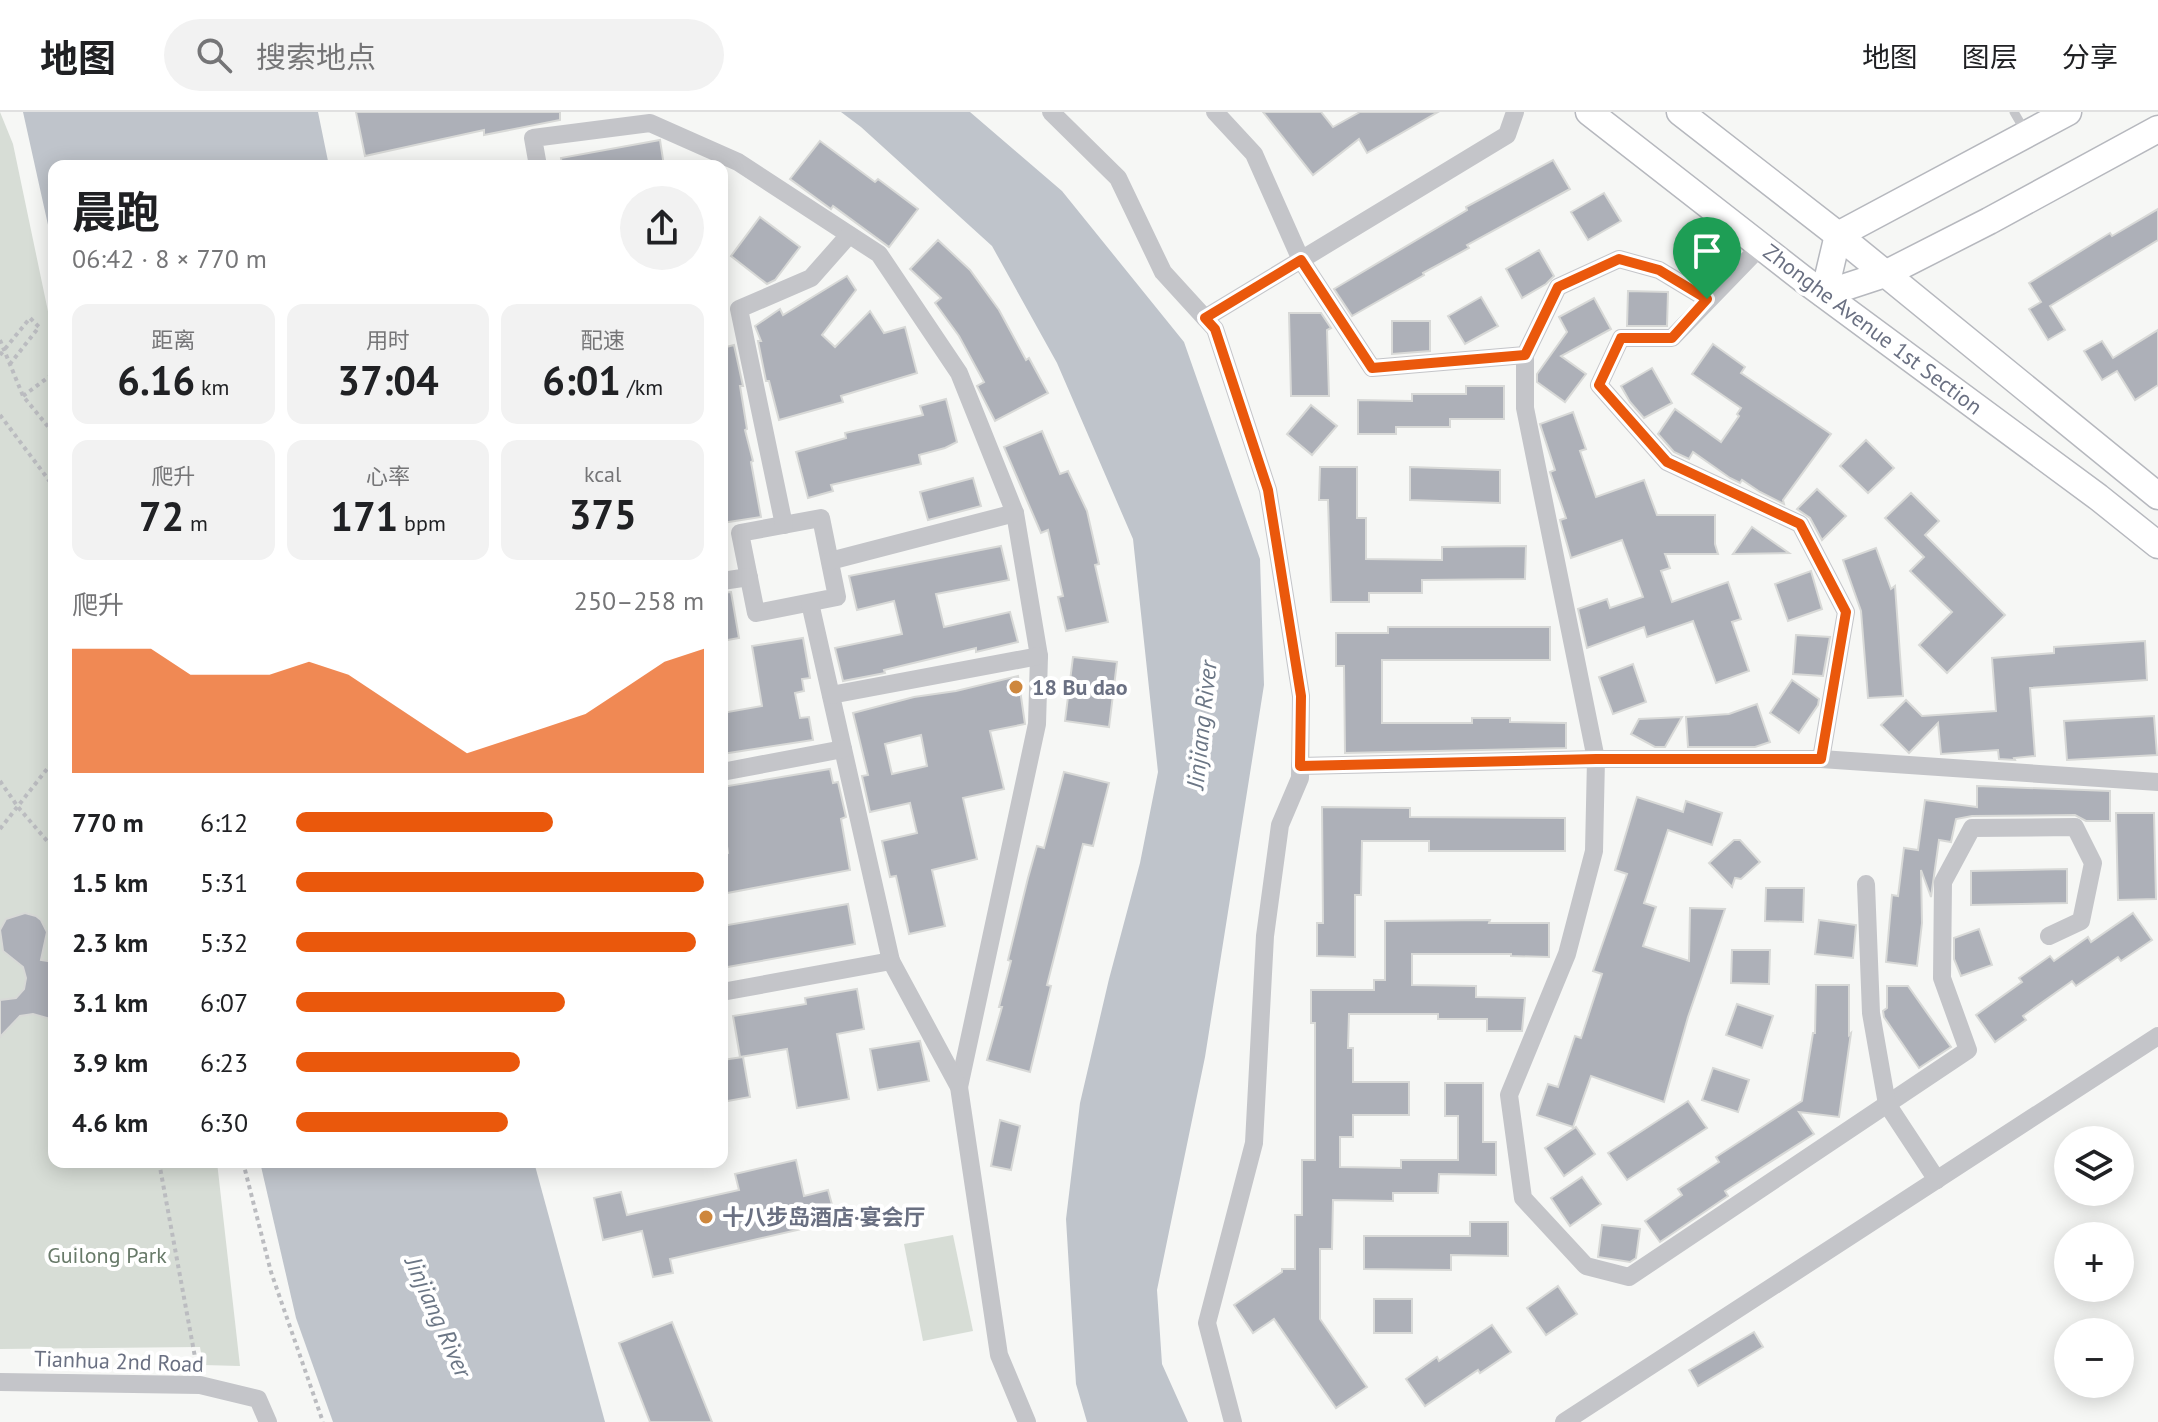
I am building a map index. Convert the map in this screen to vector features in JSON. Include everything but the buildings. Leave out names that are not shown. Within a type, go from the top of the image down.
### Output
[{"type":"main road","name":"Zhonghe Avenue 1st Section","points":[[1589,112],[1824,294],[2158,545]]},
{"type":"main road","name":"Zhonghe Avenue 1st Section","points":[[1680,112],[1838,235],[2158,496]]},
{"type":"main road","points":[[1824,294],[1838,235],[2020,123],[2068,112]]},
{"type":"main road","points":[[1824,294],[1885,274],[2158,129]]},
{"type":"street","points":[[1051,112],[1118,178],[1163,272],[1215,329],[1268,490],[1301,696],[1300,778],[1280,825],[1265,936],[1254,1143],[1207,1323],[1233,1422]]},
{"type":"street","points":[[1215,112],[1254,154],[1301,260],[1372,368],[1525,355]]},
{"type":"street","points":[[1205,318],[1507,135],[1515,112]]},
{"type":"street","points":[[537,160],[533,138],[650,123],[738,162],[879,254],[959,373],[1015,513],[1039,656],[1037,724],[959,1087]]},
{"type":"street","points":[[784,525],[731,312],[811,278],[849,235]]},
{"type":"street","points":[[1761,246],[1672,338],[1621,338],[1599,385],[1667,462],[1800,524],[1846,612],[1821,759]]},
{"type":"street","points":[[1707,299],[1659,270],[1619,259],[1558,287],[1525,355],[1525,408],[1596,759],[1594,851],[1567,954],[1509,1095],[1523,1198],[1586,1266],[1629,1277],[1968,1050],[1942,978],[1943,882],[1972,828],[2075,827],[2093,863],[2081,921],[2049,936]]},
{"type":"street","points":[[830,561],[1015,513]]},
{"type":"street","points":[[821,518],[830,561],[837,597],[756,613],[740,533],[821,518]]},
{"type":"street","points":[[728,580],[749,577]]},
{"type":"street","points":[[810,603],[891,961],[959,1087],[999,1355],[1027,1422]]},
{"type":"street","points":[[831,695],[1039,656]]},
{"type":"street","points":[[728,771],[843,749]]},
{"type":"street","points":[[1300,766],[1596,759],[1821,759],[2158,782]]},
{"type":"street","points":[[1866,884],[1871,1013],[1887,1104],[1937,1180]]},
{"type":"street","points":[[728,991],[891,961]]},
{"type":"street","points":[[1564,1422],[2158,1036]]},
{"type":"street","name":"Tianhua 2nd Road","points":[[0,1382],[200,1385],[258,1399],[268,1422]]},
{"type":"path","points":[[0,355],[30,318],[39,327],[10,364]]},
{"type":"path","points":[[0,340],[23,396],[48,427]]},
{"type":"path","points":[[23,396],[48,377]]},
{"type":"path","points":[[0,415],[48,479]]},
{"type":"path","points":[[0,829],[48,768]]},
{"type":"path","points":[[0,781],[48,842]]},
{"type":"path","points":[[160,1168],[200,1385]]},
{"type":"path","points":[[245,1168],[271,1272],[323,1422]]},
{"type":"green space","name":"Guilong Park","points":[[0,112],[13,144],[48,311],[48,1168],[218,1168],[240,1366],[203,1365],[200,1347],[0,1349]]},
{"type":"green space","points":[[953,1235],[973,1331],[923,1341],[904,1244]]},
{"type":"water","points":[[23,112],[318,112],[328,160],[48,160],[48,225]]},
{"type":"water","name":"Jinjiang River","points":[[841,112],[970,112],[1062,191],[1184,342],[1260,559],[1264,685],[1205,1057],[1157,1290],[1162,1364],[1188,1422],[1087,1422],[1076,1384],[1066,1219],[1080,1103],[1140,863],[1158,772],[1133,539],[1057,363],[992,246]]},
{"type":"water","name":"Jinjiang River","points":[[261,1168],[536,1168],[605,1422],[333,1422],[296,1318]]},
{"type":"place","name":"18 Bu dao","points":[[1016,687]]},
{"type":"place","name":"十八步岛酒店·宴会厅","points":[[706,1217]]},
{"type":"route","points":[[1619,259],[1659,270],[1707,299],[1672,338],[1621,338],[1599,385],[1667,462],[1800,524],[1846,612],[1821,759],[1596,759],[1300,766],[1301,696],[1268,490],[1215,329],[1205,318],[1301,260],[1372,368],[1525,355],[1558,287],[1619,259]]}]
